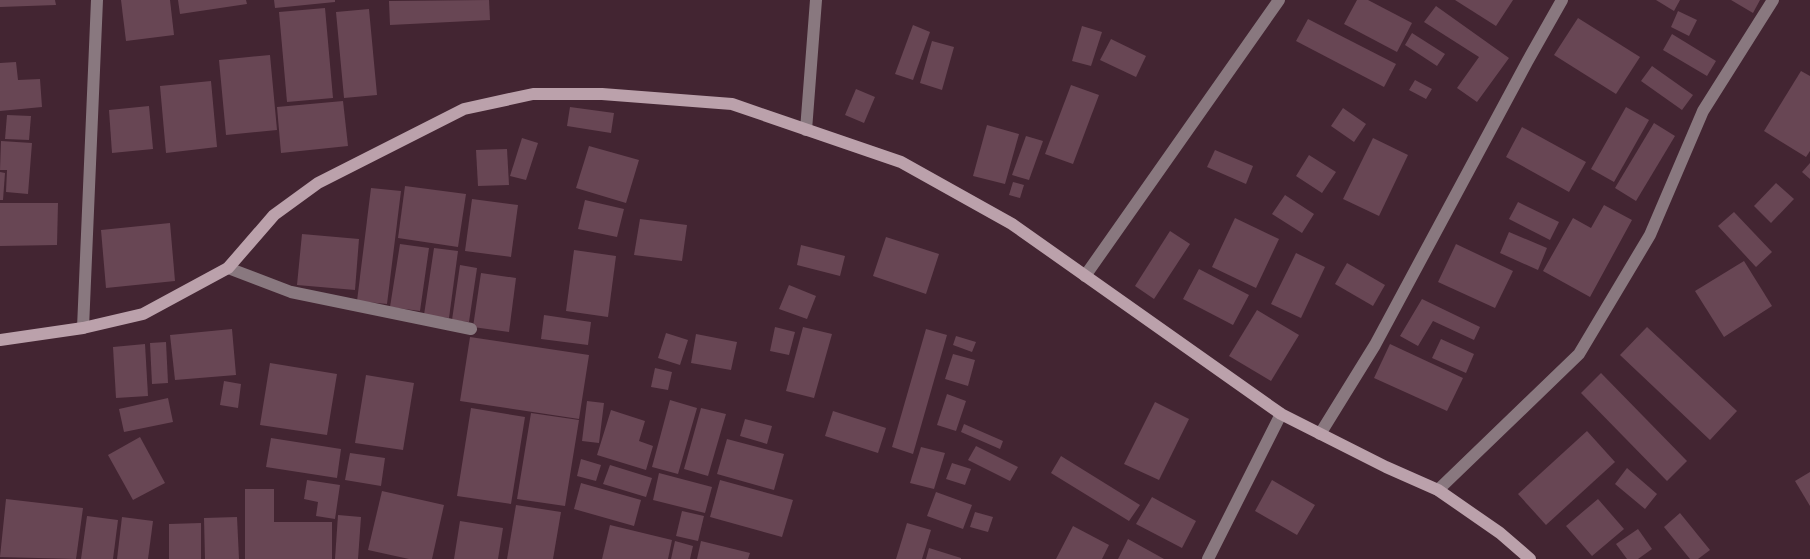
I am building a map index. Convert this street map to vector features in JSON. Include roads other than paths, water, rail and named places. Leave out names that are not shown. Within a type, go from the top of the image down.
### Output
[{"type":"street","points":[[83,328],[97,0]]},
{"type":"street","points":[[806,130],[816,0]]},
{"type":"street","points":[[1085,276],[1279,0]]},
{"type":"street","points":[[1320,434],[1375,345],[1562,0]]},
{"type":"street","points":[[1438,490],[1579,354],[1650,235],[1703,111],[1773,0]]},
{"type":"street","points":[[0,339],[83,328],[143,314],[228,268],[274,215],[318,183],[464,109],[533,94],[602,94],[732,104],[901,162],[1012,224],[1281,414],[1438,490],[1500,533],[1530,559]]},
{"type":"street","points":[[228,268],[291,292],[471,329]]},
{"type":"street","points":[[1208,559],[1281,414]]}]
